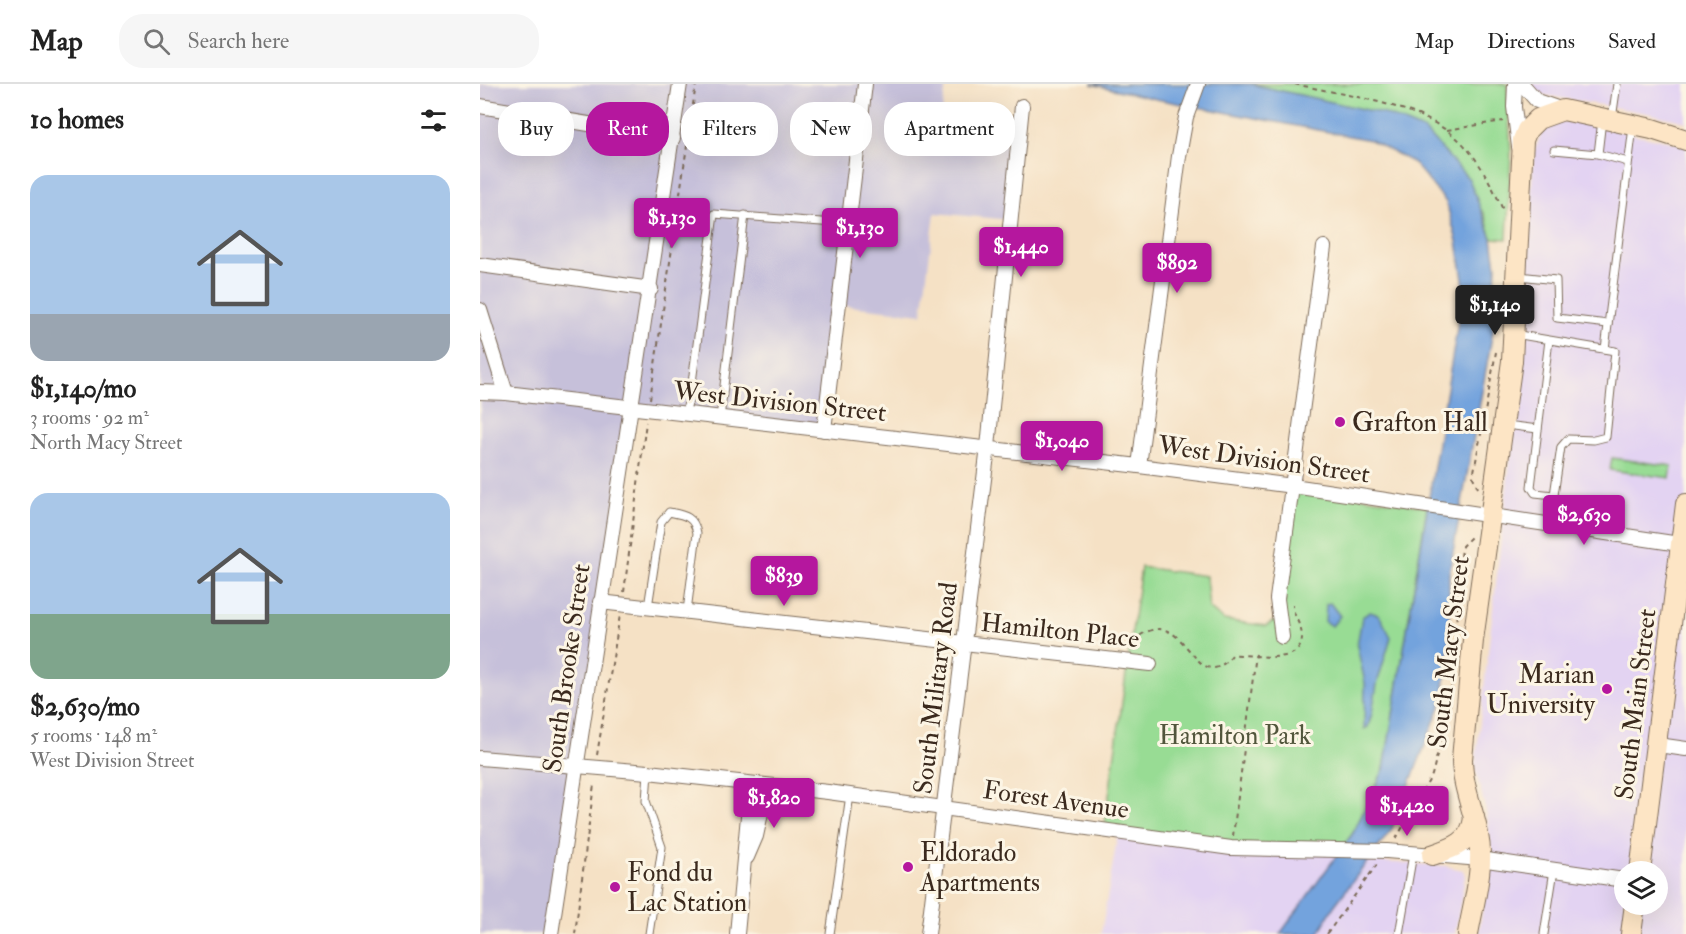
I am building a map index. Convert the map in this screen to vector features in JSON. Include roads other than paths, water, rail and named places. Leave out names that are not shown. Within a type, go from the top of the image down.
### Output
[{"type":"main road","name":"South Macy Street","points":[[1468,934],[1480,860],[1473,818],[1462,777],[1462,759],[1485,516],[1504,424],[1506,339],[1516,275],[1520,156],[1524,137],[1531,125],[1545,115],[1563,110]]},
{"type":"main road","points":[[1563,110],[1633,124],[1686,140]]},
{"type":"main road","points":[[1652,129],[1686,133]]},
{"type":"main road","name":"South Main Street","points":[[1642,861],[1684,544],[1686,504]]},
{"type":"main road","points":[[1423,854],[1465,840],[1472,832],[1473,818]]},
{"type":"main road","points":[[1631,934],[1634,915]]},
{"type":"street","name":"South Brooke Street","points":[[551,934],[629,408],[651,289],[680,84]]},
{"type":"street","points":[[824,430],[865,84]]},
{"type":"street","points":[[1139,466],[1179,156],[1186,117],[1198,84]]},
{"type":"street","points":[[1515,84],[1514,107],[1520,156]]},
{"type":"street","points":[[1522,84],[1537,101],[1563,110]]},
{"type":"street","points":[[480,106],[672,138]]},
{"type":"street","name":"South Military Road","points":[[928,934],[988,447],[1022,106]]},
{"type":"street","points":[[1282,636],[1277,599],[1324,247]]},
{"type":"street","points":[[480,265],[651,289]]},
{"type":"street","points":[[480,310],[506,393]]},
{"type":"street","name":"West Division Street","points":[[480,392],[506,393],[988,447],[1139,466],[1293,486],[1550,526],[1684,544]]},
{"type":"street","name":"Hamilton Place","points":[[600,602],[1150,664]]},
{"type":"street","points":[[1658,745],[1686,749]]},
{"type":"street","name":"Forest Avenue","points":[[480,758],[648,772],[850,795],[1231,848],[1338,849],[1423,854],[1614,879]]},
{"type":"street","points":[[737,934],[746,862],[745,833],[751,784]]},
{"type":"street","points":[[746,862],[756,836],[767,786]]},
{"type":"lane","points":[[1598,154],[1617,84]]},
{"type":"lane","points":[[1605,349],[1633,124]]},
{"type":"lane","points":[[1554,150],[1598,154],[1628,162]]},
{"type":"lane","points":[[684,414],[690,398],[714,214],[848,224]]},
{"type":"lane","points":[[720,418],[745,215]]},
{"type":"lane","points":[[1516,275],[1556,280],[1557,318],[1608,324]]},
{"type":"lane","points":[[1506,339],[1549,340],[1615,351],[1606,437],[1594,440],[1568,439],[1562,447],[1550,526]]},
{"type":"lane","points":[[1549,340],[1531,487],[1535,493],[1554,495]]},
{"type":"lane","points":[[1504,424],[1538,429]]},
{"type":"lane","points":[[648,607],[661,522],[669,512],[686,515],[695,523],[697,533],[687,611]]},
{"type":"lane","points":[[648,772],[646,801],[662,847],[650,934]]},
{"type":"lane","points":[[830,934],[850,795]]},
{"type":"lane","points":[[1399,934],[1423,854]]},
{"type":"lane","points":[[1544,934],[1554,870]]},
{"type":"water","points":[[1091,84],[1251,84],[1385,114],[1425,131],[1469,179],[1492,238],[1496,266],[1493,331],[1449,574],[1449,640],[1443,699],[1392,829],[1334,906],[1318,934],[1280,934],[1353,833],[1384,769],[1464,286],[1457,241],[1446,202],[1414,163],[1370,140],[1156,99]]},
{"type":"water","points":[[1330,603],[1340,616],[1332,626],[1325,622],[1326,604]]},
{"type":"water","points":[[1370,612],[1379,615],[1391,637],[1377,684],[1368,727],[1364,729],[1365,683],[1357,646],[1362,617]]},
{"type":"place","name":"Grafton Hall","points":[[1340,422]]},
{"type":"place","name":"Marian University","points":[[1607,689]]},
{"type":"place","name":"Eldorado Apartments","points":[[908,867]]},
{"type":"place","name":"Fond du Lac Station","points":[[615,887]]},
{"type":"park label","name":"Hamilton Park","points":[[1235,735]]}]
